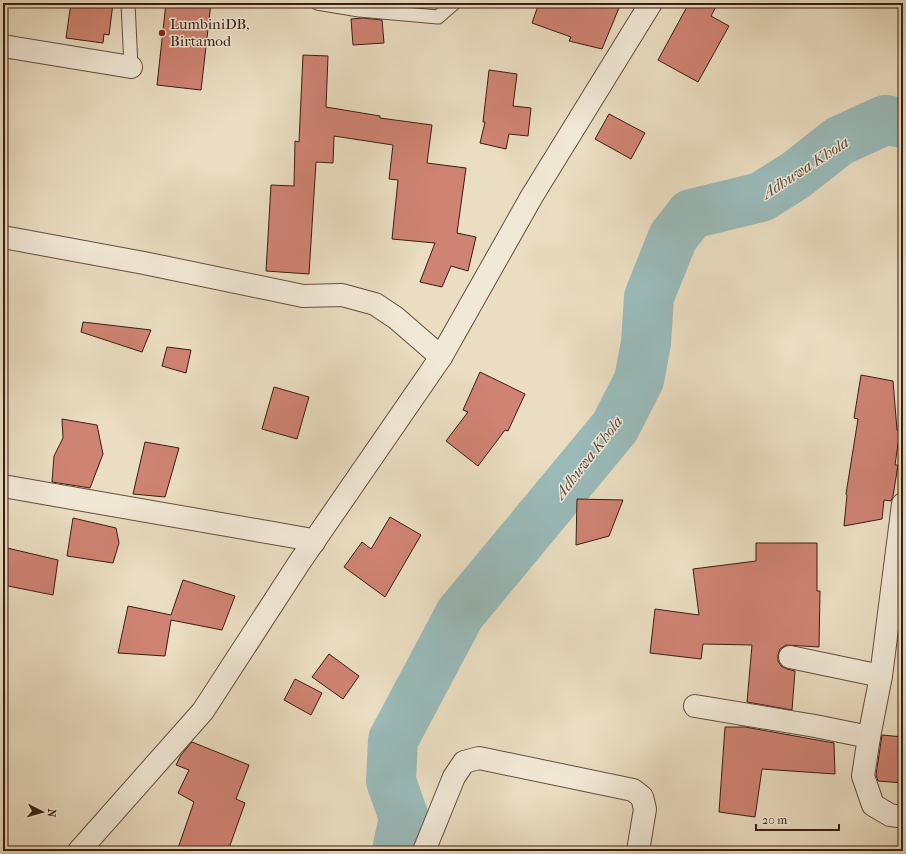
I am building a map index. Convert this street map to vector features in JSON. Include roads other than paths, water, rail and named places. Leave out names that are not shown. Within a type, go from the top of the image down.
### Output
[{"type":"street","points":[[79,851],[203,711],[299,563],[441,357],[532,196],[651,3]]},
{"type":"street","points":[[3,46],[130,67]]},
{"type":"street","points":[[3,237],[121,258],[303,296],[342,295],[375,304],[396,318],[441,357]]},
{"type":"street","points":[[3,486],[307,539],[314,542]]},
{"type":"street","points":[[903,504],[881,676],[863,776],[873,805],[890,815],[903,817]]},
{"type":"street","points":[[790,657],[881,676]]},
{"type":"street","points":[[695,706],[815,726],[869,737]]},
{"type":"street","points":[[424,851],[454,777],[464,762],[479,758],[633,790],[642,797],[645,809],[638,851]]},
{"type":"lane","points":[[128,3],[130,67]]},
{"type":"lane","points":[[318,3],[360,10],[438,18],[454,3]]},
{"type":"waterway","name":"Adhuwa Khola","points":[[397,851],[404,818],[391,781],[393,740],[460,614],[615,427],[639,380],[646,343],[649,297],[673,237],[691,214],[761,197],[796,175],[839,141],[885,120],[903,123]]},
{"type":"place","name":"LumbiniDB, Birtamod","points":[[162,33]]}]
